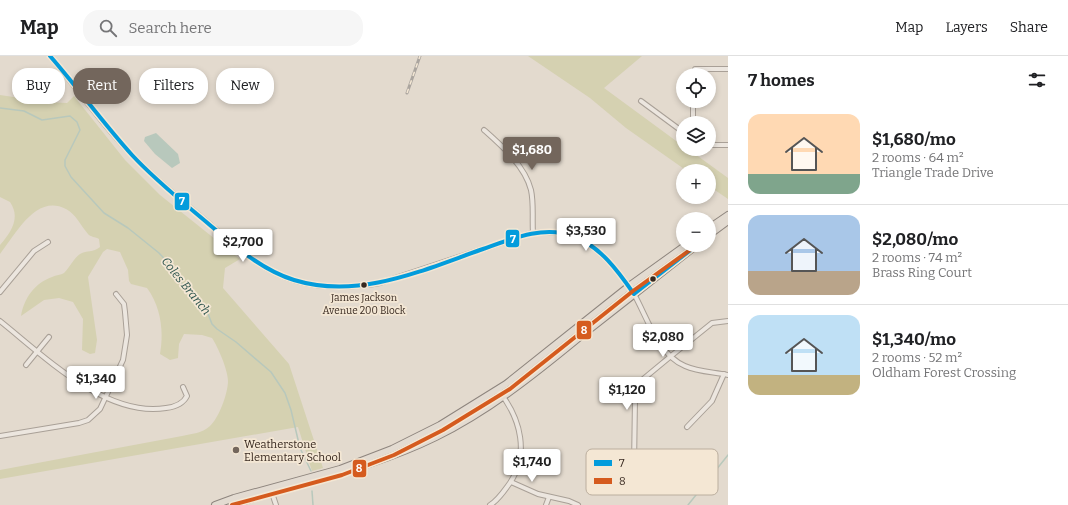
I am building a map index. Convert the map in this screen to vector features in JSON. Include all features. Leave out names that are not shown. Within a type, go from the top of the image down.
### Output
[{"type":"main road","points":[[718,225],[728,215]]},
{"type":"main road","points":[[718,225],[728,221]]},
{"type":"main road","points":[[215,505],[234,498],[340,469],[370,458],[440,425],[498,390],[629,286],[676,252]]},
{"type":"main road","points":[[232,505],[347,472],[397,454],[447,431],[504,397],[688,252]]},
{"type":"street","points":[[50,56],[132,156],[168,189],[249,258],[272,271],[287,277],[303,282],[332,287],[356,287],[381,283],[533,233],[550,232],[565,234],[588,243],[609,262],[629,286],[653,334],[671,356],[684,366],[726,375],[712,401],[687,426]]},
{"type":"street","points":[[716,69],[728,69]]},
{"type":"street","points":[[641,101],[676,127]]},
{"type":"street","points":[[484,130],[520,168],[529,183],[533,203],[533,233]]},
{"type":"street","points":[[716,145],[728,145]]},
{"type":"street","points":[[0,292],[34,251],[48,242]]},
{"type":"street","points":[[0,436],[88,420],[100,409],[107,397],[123,360],[126,344],[124,304],[116,294]]},
{"type":"street","points":[[0,321],[69,375],[107,397],[136,408],[161,409],[178,405],[187,396],[183,387]]},
{"type":"street","points":[[634,449],[636,392],[642,380],[712,323],[728,321]]},
{"type":"street","points":[[26,365],[49,337]]},
{"type":"street","points":[[490,505],[499,497],[511,482],[520,460],[521,442],[515,416],[498,390]]},
{"type":"street","points":[[511,482],[530,491],[549,497],[569,500],[578,505]]},
{"type":"street","points":[[272,493],[276,505]]},
{"type":"street","points":[[546,505],[549,497]]},
{"type":"shaded area","points":[[528,56],[642,56],[604,88],[676,141],[676,156],[698,156],[709,164],[677,164],[626,128],[590,98]]},
{"type":"shaded area","points":[[0,95],[12,97],[12,104],[65,104],[73,97],[73,104],[80,104],[125,160],[160,195],[240,259],[225,268],[223,288],[289,364],[323,468],[312,471],[298,427],[0,479],[0,470],[182,436],[204,430],[210,426],[220,411],[228,386],[228,376],[212,338],[202,335],[184,334],[179,344],[178,358],[170,360],[160,354],[162,337],[156,303],[147,288],[131,284],[129,281],[128,270],[120,252],[107,249],[103,252],[88,277],[97,340],[95,353],[90,354],[82,350],[83,319],[73,302],[59,298],[44,300],[21,316],[22,309],[28,297],[40,283],[64,273],[75,258],[80,254],[100,247],[99,239],[89,235],[70,211],[55,206],[45,207],[36,211],[27,218],[0,254],[0,245],[11,230],[15,219],[15,214],[10,202],[0,197]]},
{"type":"shaded area","points":[[156,133],[178,154],[180,163],[172,168],[155,154],[144,141],[145,137]]},
{"type":"shaded area","points":[[716,169],[728,178],[728,199],[716,191]]},
{"type":"waterway","name":"Coles Branch","points":[[0,108],[24,111],[42,120],[70,116],[77,122],[80,130],[65,160],[65,166],[71,177],[104,213],[128,228],[159,253],[173,268],[185,289],[205,306],[212,324],[271,372],[285,393],[291,410],[300,448],[311,471]]},
{"type":"waterway","points":[[718,468],[728,455]]},
{"type":"waterway","name":"Coles Branch","points":[[312,491],[313,505]]},
{"type":"waterway","points":[[688,505],[696,495]]},
{"type":"railway","points":[[407,93],[420,56]]},
{"type":"transit line","name":"7","points":[[50,56],[121,143],[160,183],[240,250],[260,264],[282,276],[294,280],[318,285],[343,287],[367,285],[437,266],[505,241],[527,235],[550,232],[573,236],[592,246],[608,260],[634,294],[688,252]]},
{"type":"transit line","name":"8","points":[[232,505],[342,475],[394,455],[443,430],[510,389],[633,291],[687,252]]},
{"type":"place","name":"James Jackson Avenue 200 Block","points":[[364,285]]},
{"type":"place","name":"Weatherstone Elementary School","points":[[236,450]]}]
